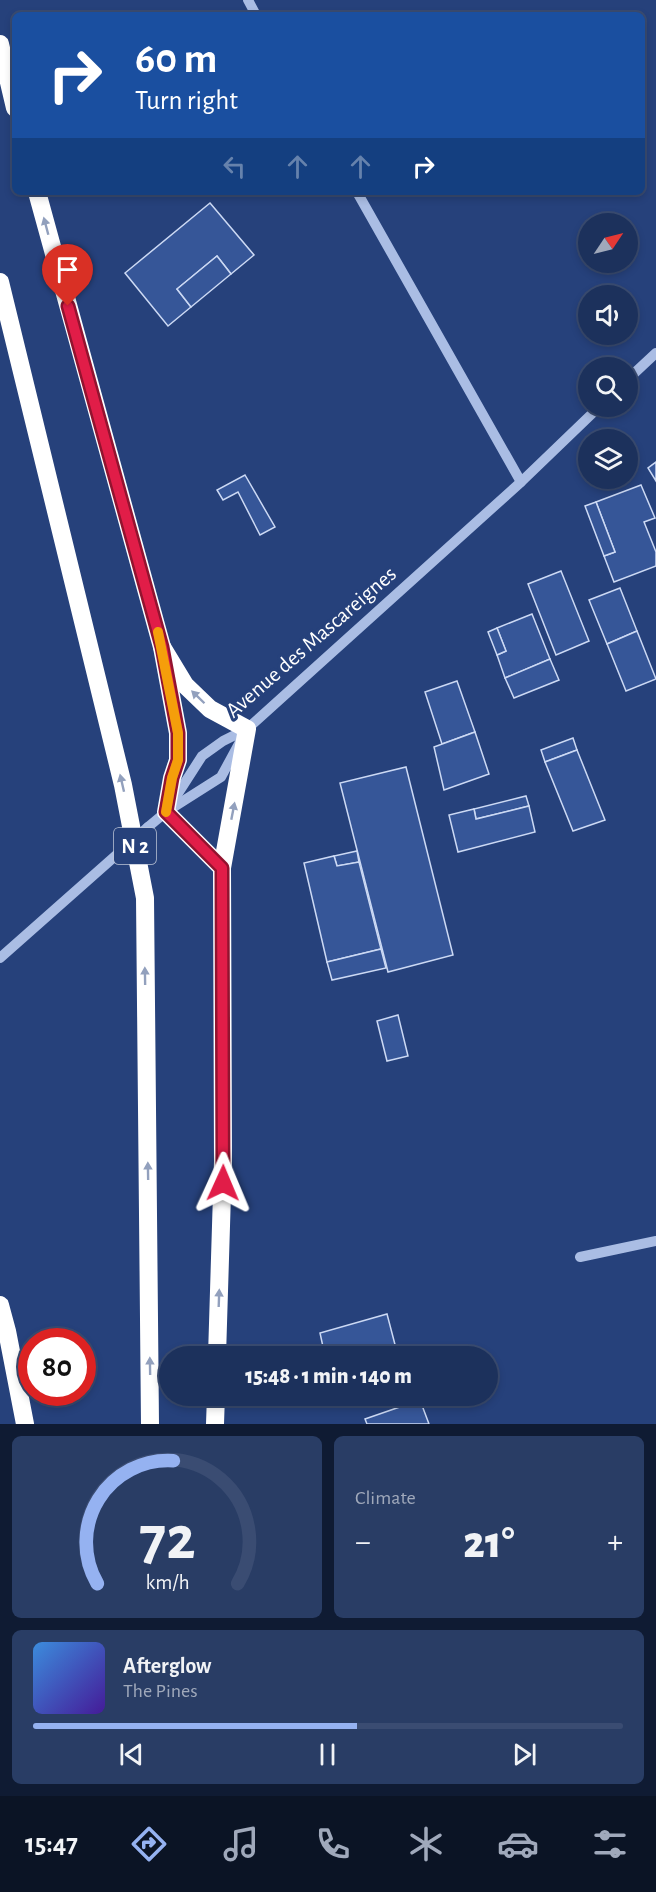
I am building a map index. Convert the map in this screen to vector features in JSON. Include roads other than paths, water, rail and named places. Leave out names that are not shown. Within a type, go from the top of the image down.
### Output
[{"type":"highway","points":[[0,44],[12,95]]},
{"type":"highway","points":[[38,195],[162,647],[178,733],[178,760],[166,812],[222,868]]},
{"type":"highway","name":"N 2","points":[[0,282],[123,785],[145,897],[150,1424]]},
{"type":"highway","points":[[162,647],[186,685],[210,709],[247,729],[222,868],[223,1161],[217,1346]]},
{"type":"highway","points":[[0,1305],[25,1424]]},
{"type":"highway","points":[[215,1424],[216,1406]]},
{"type":"street","points":[[359,195],[521,482]]},
{"type":"street","points":[[638,369],[656,352]]},
{"type":"street","name":"Avenue des Mascareignes","points":[[0,958],[166,812],[202,756],[223,741],[247,729],[521,482],[589,417]]},
{"type":"street","points":[[166,812],[221,777],[247,729]]},
{"type":"street","points":[[580,1257],[656,1241]]}]
